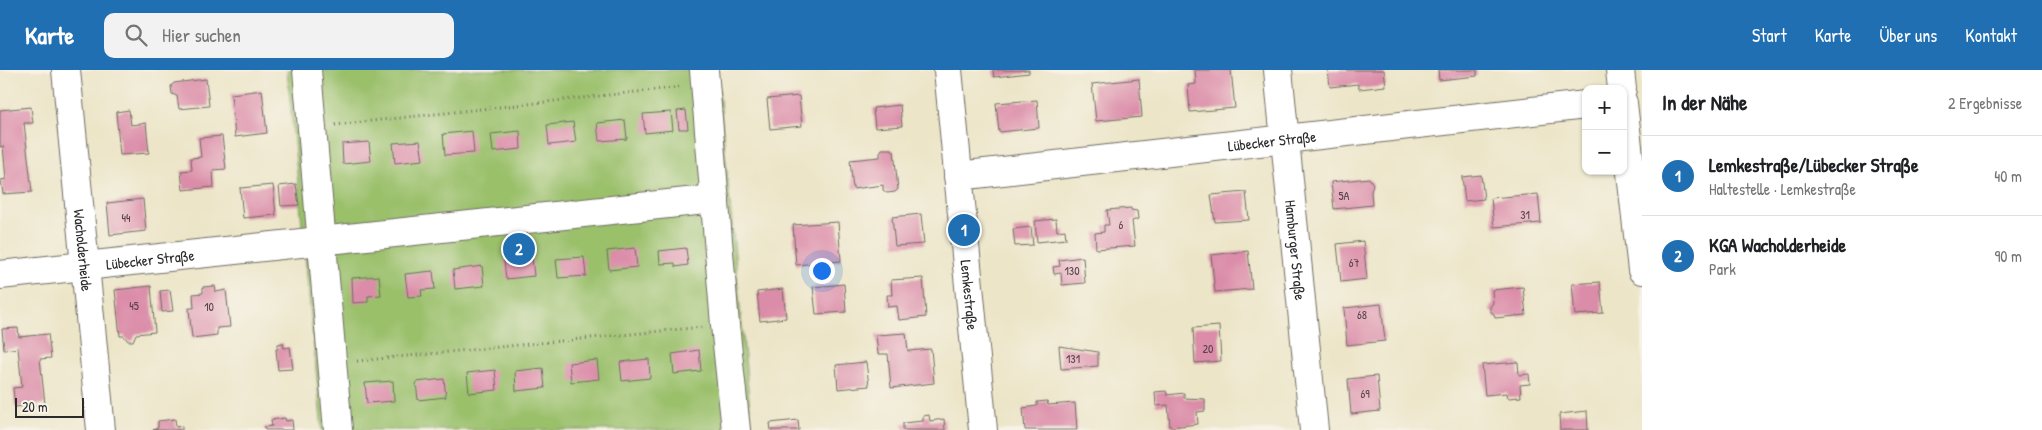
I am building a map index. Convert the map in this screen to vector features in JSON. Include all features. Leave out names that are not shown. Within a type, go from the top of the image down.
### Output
[{"type":"street","name":"Wacholderheide","points":[[66,70],[101,430]]},
{"type":"street","points":[[307,70],[312,127],[311,243],[332,364],[338,430]]},
{"type":"street","name":"Lemkestraße","points":[[948,70],[983,430]]},
{"type":"street","name":"Hamburger Straße","points":[[1278,70],[1314,430]]},
{"type":"street","points":[[1620,70],[1622,85]]},
{"type":"street","points":[[705,77],[725,325],[736,430]]},
{"type":"street","points":[[1627,101],[1642,99]]},
{"type":"street","name":"Lübecker Straße","points":[[958,176],[1582,105]]},
{"type":"street","points":[[1626,130],[1642,270]]},
{"type":"street","name":"Lübecker Straße","points":[[0,275],[715,199]]},
{"type":"path","points":[[312,127],[705,77]]},
{"type":"path","points":[[332,364],[725,325]]},
{"type":"green space","points":[[287,70],[717,70],[752,430],[322,430]]},
{"type":"building","points":[[993,70],[1029,70],[1029,73],[994,77]]},
{"type":"building","points":[[1195,70],[1231,70],[1235,108],[1190,112],[1188,85],[1196,84]]},
{"type":"building","points":[[1328,70],[1384,70],[1386,86],[1359,89],[1358,84],[1330,87]]},
{"type":"building","points":[[1438,70],[1477,70],[1477,76],[1439,80]]},
{"type":"building","points":[[206,79],[209,106],[179,109],[177,96],[172,94],[171,86],[174,83]]},
{"type":"building","points":[[1139,79],[1142,117],[1096,121],[1092,84]]},
{"type":"building","points":[[262,90],[267,133],[235,137],[231,94]]},
{"type":"building","points":[[799,96],[802,126],[770,129],[767,99]]},
{"type":"building","points":[[1037,100],[1039,128],[999,132],[996,103]]},
{"type":"building","points":[[900,105],[902,126],[875,128],[873,108]]},
{"type":"building","points":[[31,107],[33,123],[24,123],[32,192],[3,194],[1,180],[6,179],[3,146],[0,147],[0,110]]},
{"type":"building","points":[[129,110],[131,125],[146,123],[149,153],[120,155],[116,112]]},
{"type":"building","points":[[686,110],[688,129],[679,129],[677,111]]},
{"type":"building","points":[[671,112],[673,130],[645,133],[643,114]]},
{"type":"building","points":[[625,120],[627,139],[599,141],[597,123]]},
{"type":"building","points":[[573,122],[576,142],[549,145],[547,125]]},
{"type":"building","points":[[472,131],[474,153],[445,155],[443,134]]},
{"type":"building","points":[[520,131],[521,149],[493,152],[491,134]]},
{"type":"building","points":[[222,136],[226,169],[213,170],[214,187],[183,190],[181,171],[192,170],[191,158],[201,157],[199,138]]},
{"type":"building","points":[[420,141],[423,160],[395,163],[393,143]]},
{"type":"building","points":[[369,142],[371,161],[343,164],[342,144]]},
{"type":"building","points":[[882,149],[894,151],[898,189],[895,192],[887,193],[883,190],[883,185],[853,189],[850,160],[880,157]]},
{"type":"building","points":[[1481,175],[1484,199],[1465,201],[1462,177]]},
{"type":"building","points":[[1369,178],[1373,184],[1371,192],[1372,205],[1334,209],[1331,182]]},
{"type":"building","points":[[296,184],[299,205],[281,206],[279,186]]},
{"type":"building","points":[[273,185],[276,215],[243,218],[240,188]]},
{"type":"building","points":[[1246,192],[1249,220],[1215,222],[1211,195]]},
{"type":"building","points":[[1538,194],[1541,223],[1494,227],[1491,198]]},
{"type":"building","points":[[143,199],[146,231],[110,235],[107,203]]},
{"type":"building","points":[[1131,208],[1131,210],[1137,211],[1138,219],[1132,221],[1135,246],[1096,249],[1095,233],[1104,232],[1104,225],[1109,225],[1107,210]]},
{"type":"building","points":[[921,214],[924,244],[895,246],[892,217]]},
{"type":"building","points":[[1056,219],[1057,231],[1065,230],[1066,239],[1037,242],[1035,221]]},
{"type":"building","points":[[838,222],[841,261],[796,265],[793,225]]},
{"type":"building","points":[[1031,227],[1033,245],[1015,246],[1013,229]]},
{"type":"building","points":[[1363,241],[1367,279],[1341,282],[1337,244]]},
{"type":"building","points":[[635,248],[637,267],[609,270],[607,251]]},
{"type":"building","points":[[686,248],[688,265],[675,267],[675,263],[660,264],[659,251]]},
{"type":"building","points":[[1248,251],[1252,289],[1215,292],[1211,255]]},
{"type":"building","points":[[584,257],[586,276],[558,278],[556,259]]},
{"type":"building","points":[[1083,257],[1085,283],[1062,285],[1061,273],[1054,274],[1053,267],[1060,266],[1059,260]]},
{"type":"building","points":[[532,258],[534,276],[506,279],[504,261]]},
{"type":"building","points":[[482,266],[484,286],[455,289],[453,270]]},
{"type":"building","points":[[433,271],[435,289],[421,290],[422,296],[408,297],[405,274]]},
{"type":"building","points":[[379,276],[381,295],[368,296],[368,302],[353,303],[352,278]]},
{"type":"building","points":[[923,278],[926,317],[899,320],[897,306],[888,307],[887,295],[892,295],[891,280]]},
{"type":"building","points":[[1600,282],[1603,313],[1575,315],[1572,284]]},
{"type":"building","points":[[844,284],[846,312],[816,314],[813,287]]},
{"type":"building","points":[[151,286],[155,332],[136,334],[133,341],[128,341],[124,336],[120,336],[115,290]]},
{"type":"building","points":[[215,286],[216,292],[226,290],[230,327],[217,328],[217,335],[192,338],[189,308],[194,308],[193,294],[203,293],[203,287]]},
{"type":"building","points":[[1523,287],[1526,315],[1495,318],[1494,314],[1490,311],[1493,303],[1492,290]]},
{"type":"building","points":[[783,289],[786,318],[760,321],[757,292]]},
{"type":"building","points":[[170,290],[173,311],[162,312],[160,291]]},
{"type":"building","points":[[1381,304],[1385,341],[1347,345],[1344,308]]},
{"type":"building","points":[[1219,326],[1221,361],[1195,363],[1193,328]]},
{"type":"building","points":[[18,328],[19,337],[48,334],[51,358],[40,359],[45,404],[15,407],[13,388],[22,387],[18,348],[4,350],[2,329]]},
{"type":"building","points":[[906,333],[908,351],[931,349],[934,383],[891,388],[888,354],[878,354],[876,335]]},
{"type":"building","points":[[283,343],[284,348],[290,347],[293,369],[278,370],[276,349],[278,349],[278,344]]},
{"type":"building","points":[[1059,346],[1098,352],[1098,366],[1061,369]]},
{"type":"building","points":[[699,350],[701,371],[674,374],[672,354]]},
{"type":"building","points":[[649,359],[650,378],[622,381],[620,362]]},
{"type":"building","points":[[597,360],[599,379],[571,382],[569,363]]},
{"type":"building","points":[[866,362],[869,386],[838,389],[836,365]]},
{"type":"building","points":[[1518,362],[1519,375],[1529,374],[1530,384],[1520,385],[1521,397],[1508,398],[1507,393],[1485,395],[1482,365]]},
{"type":"building","points":[[543,368],[545,388],[516,391],[515,371]]},
{"type":"building","points":[[495,370],[497,390],[469,393],[467,373]]},
{"type":"building","points":[[1377,376],[1380,411],[1351,414],[1348,379]]},
{"type":"building","points":[[444,379],[446,397],[418,400],[416,382]]},
{"type":"building","points":[[393,381],[394,401],[367,403],[365,383]]},
{"type":"building","points":[[1166,391],[1167,395],[1184,393],[1184,398],[1205,399],[1205,411],[1197,412],[1198,424],[1170,427],[1168,405],[1156,406],[1155,392]]},
{"type":"building","points":[[1047,401],[1048,405],[1075,403],[1077,430],[1025,430],[1023,408],[1037,406],[1037,402]]},
{"type":"building","points":[[1587,411],[1588,430],[1560,430],[1559,414]]},
{"type":"building","points":[[929,415],[930,421],[944,419],[945,430],[903,430],[903,423],[923,421],[923,416]]},
{"type":"building","points":[[285,418],[286,421],[292,420],[293,430],[265,430],[264,427],[272,426],[271,420]]},
{"type":"building","points":[[175,419],[176,427],[182,426],[182,430],[153,430],[158,428],[158,421]]},
{"type":"building","points":[[798,420],[799,430],[771,430],[770,423]]},
{"type":"place","name":"Lemkestraße/Lübecker Straße","points":[[964,230]]},
{"type":"place","name":"KGA Wacholderheide","points":[[519,249]]}]
